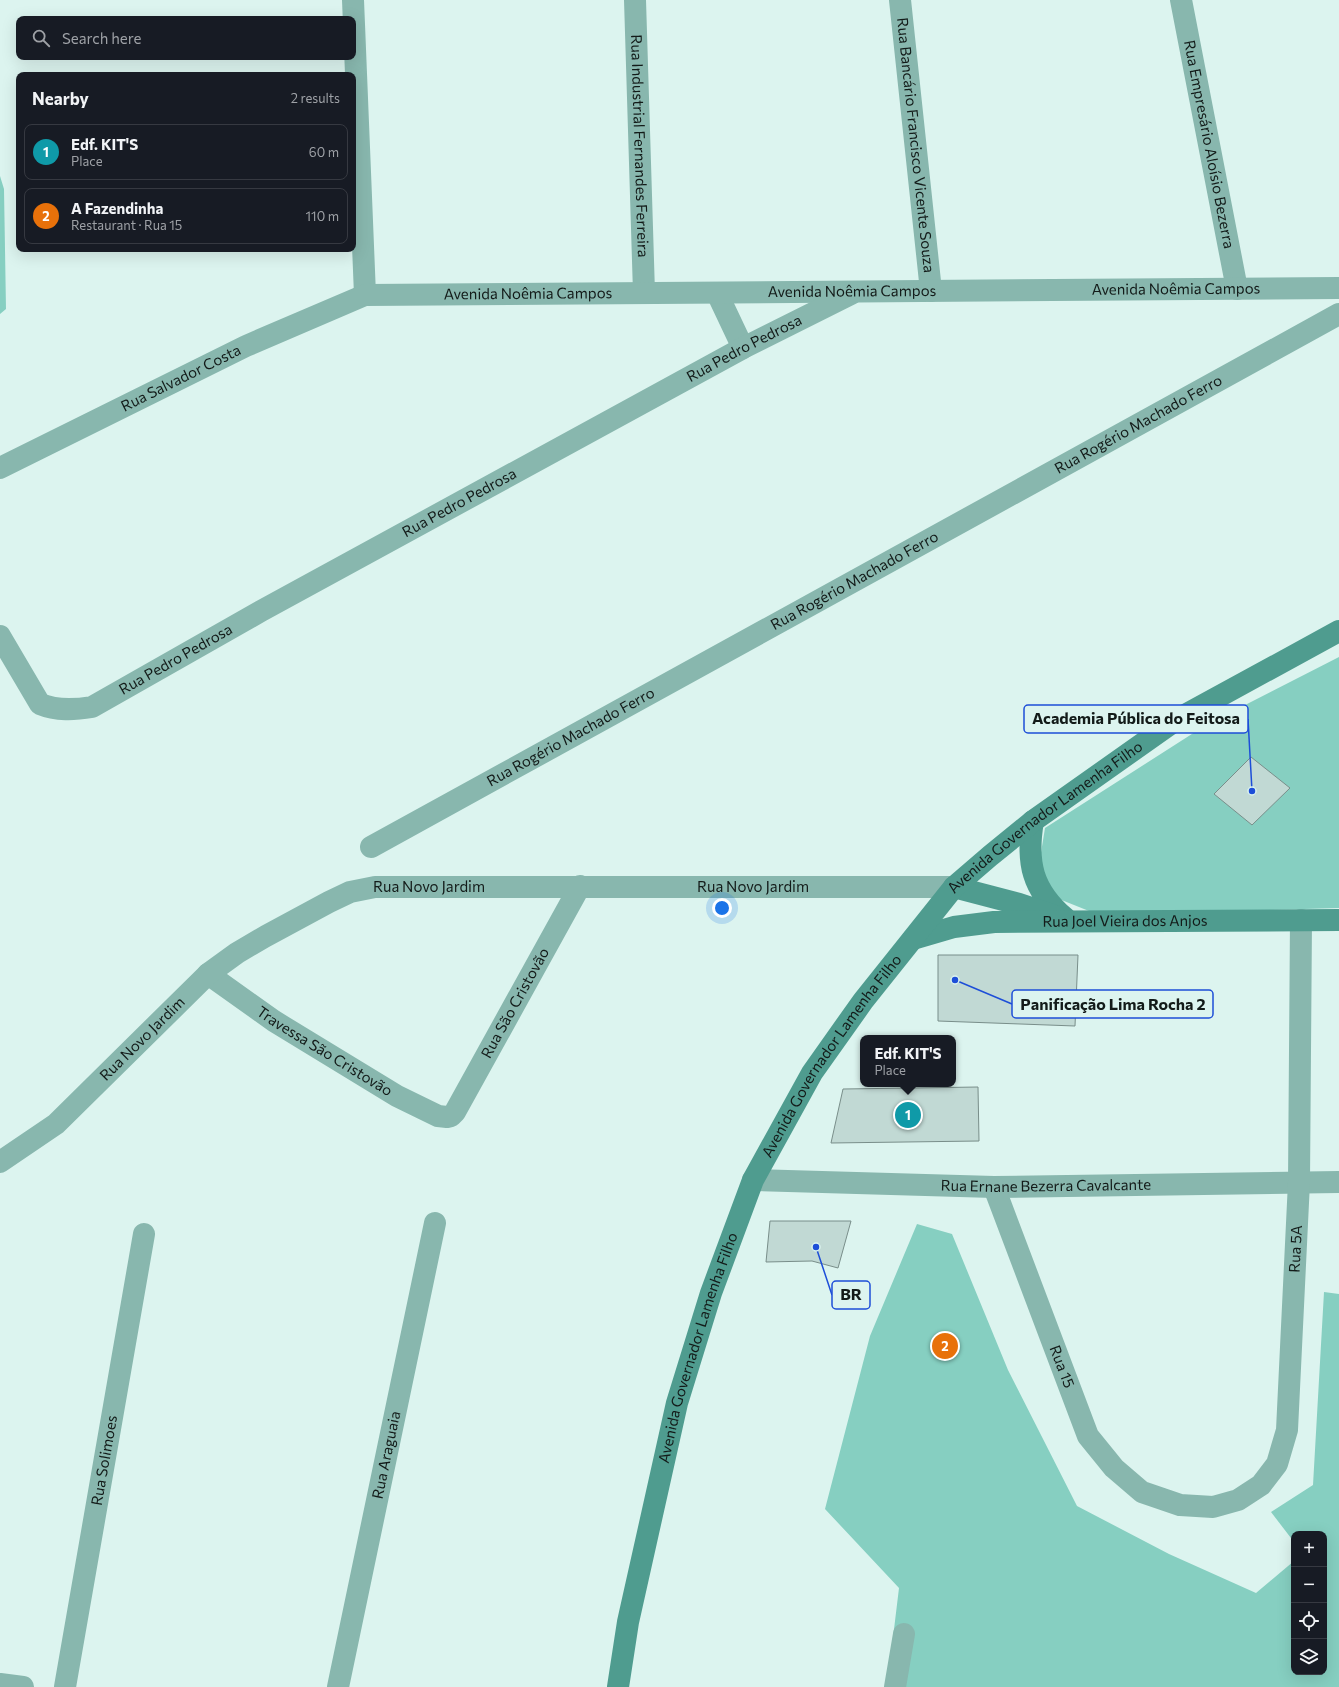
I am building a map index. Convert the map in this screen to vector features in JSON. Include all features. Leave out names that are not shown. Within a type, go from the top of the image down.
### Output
[{"type":"street","points":[[353,0],[353,16]]},
{"type":"street","name":"Rua Industrial Fernandes Ferreira","points":[[635,0],[644,293]]},
{"type":"street","name":"Rua Bancário Francisco Vicente Souza","points":[[900,0],[932,291]]},
{"type":"street","name":"Rua Empresário Aloísio Bezerra","points":[[1181,0],[1236,289]]},
{"type":"street","points":[[354,60],[354,72]]},
{"type":"street","points":[[356,134],[365,295]]},
{"type":"street","name":"Avenida Noêmia Campos","points":[[365,295],[1339,288]]},
{"type":"street","name":"Rua Pedro Pedrosa","points":[[0,636],[40,704],[50,708],[63,710],[92,707],[262,611],[743,348],[856,292]]},
{"type":"street","points":[[717,293],[743,348]]},
{"type":"street","name":"Rua Salvador Costa","points":[[0,468],[246,346],[365,295]]},
{"type":"street","name":"Rua Rogério Machado Ferro","points":[[371,847],[1339,314]]},
{"type":"street","name":"Avenida Governador Lamenha Filho","points":[[618,1687],[628,1622],[677,1403],[711,1292],[752,1180],[812,1072],[863,1001],[954,887],[1033,821],[1176,720],[1339,631]]},
{"type":"street","points":[[1033,821],[1029,844],[1031,866],[1039,888],[1052,907],[1069,922]]},
{"type":"street","name":"Rua São Cristovão","points":[[447,1117],[451,1116],[455,1112],[580,886]]},
{"type":"street","name":"Rua Novo Jardim","points":[[0,1162],[56,1124],[208,974],[266,936],[350,892],[375,887],[954,887]]},
{"type":"street","points":[[954,887],[1020,904],[1069,922]]},
{"type":"street","name":"Rua 5A","points":[[1180,1505],[1213,1506],[1238,1500],[1261,1485],[1277,1464],[1287,1430],[1299,1182],[1300,920]]},
{"type":"street","name":"Rua Joel Vieira dos Anjos","points":[[913,939],[954,927],[994,922],[1339,920]]},
{"type":"street","name":"Travessa São Cristovão","points":[[208,974],[274,1021],[397,1096],[430,1113],[447,1117]]},
{"type":"street","name":"Rua Ernane Bezerra Cavalcante","points":[[752,1180],[994,1187],[1339,1182]]},
{"type":"street","name":"Rua 15","points":[[994,1187],[1088,1436],[1114,1468],[1142,1492],[1180,1505]]},
{"type":"street","name":"Rua Araguaia","points":[[338,1687],[435,1223]]},
{"type":"street","name":"Rua Solimoes","points":[[65,1687],[144,1234]]},
{"type":"street","points":[[895,1687],[904,1634]]},
{"type":"green space","points":[[0,176],[4,189],[6,309],[0,314]]},
{"type":"green space","points":[[1339,657],[1339,908],[1099,915],[1059,899],[1038,871],[1045,828],[1206,725]]},
{"type":"green space","points":[[917,1224],[952,1234],[1008,1370],[1077,1506],[1169,1554],[1256,1593],[1291,1564],[1291,1675],[1327,1675],[1327,1531],[1291,1531],[1291,1538],[1271,1512],[1313,1485],[1324,1292],[1339,1294],[1339,1687],[887,1687],[899,1588],[825,1509],[870,1336]]},
{"type":"building","points":[[1251,757],[1290,788],[1252,825],[1214,794]]},
{"type":"building","points":[[938,955],[1078,955],[1075,1026],[938,1021]]},
{"type":"building","points":[[978,1087],[979,1141],[831,1143],[843,1089]]},
{"type":"building","points":[[770,1221],[851,1221],[838,1268],[812,1261],[766,1262]]},
{"type":"place","name":"Academia Pública do Feitosa","points":[[1252,791]]},
{"type":"place","name":"Panificação Lima Rocha 2","points":[[955,980]]},
{"type":"place","name":"Edf. KIT'S","points":[[908,1115]]},
{"type":"place","name":"BR","points":[[816,1247]]},
{"type":"place","name":"A Fazendinha","points":[[945,1346]]}]
